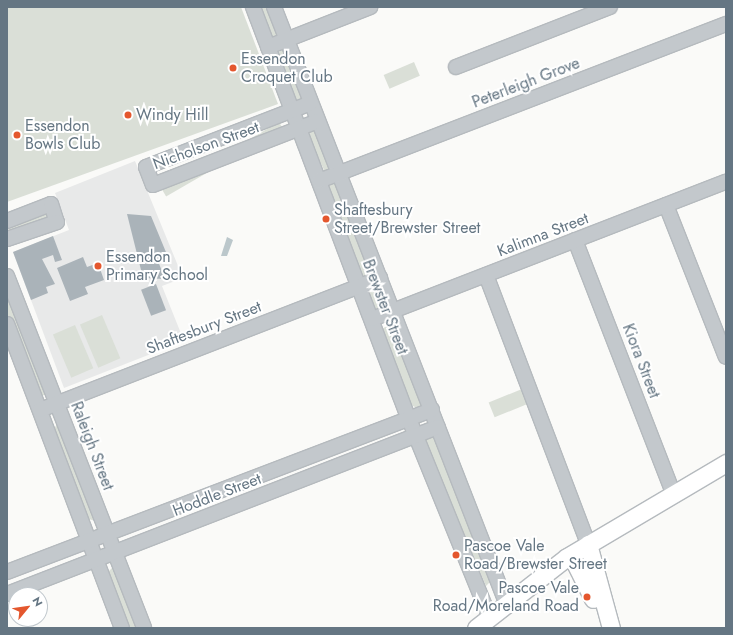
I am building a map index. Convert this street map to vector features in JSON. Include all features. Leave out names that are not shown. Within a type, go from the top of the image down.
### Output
[{"type":"main road","points":[[476,628],[589,547],[726,463]]},
{"type":"main road","points":[[589,547],[611,628]]},
{"type":"main road","points":[[573,558],[605,628]]},
{"type":"street","name":"Brewster Street","points":[[253,7],[409,418],[490,618]]},
{"type":"street","name":"Brewster Street","points":[[274,7],[507,605]]},
{"type":"street","points":[[268,47],[370,7]]},
{"type":"street","points":[[456,67],[610,7]]},
{"type":"street","name":"Peterleigh Grove","points":[[319,181],[726,24]]},
{"type":"street","name":"Nicholson Street","points":[[311,103],[146,167],[153,185],[318,121]]},
{"type":"street","name":"Kalimna Street","points":[[372,320],[726,182]]},
{"type":"street","points":[[7,221],[50,204],[57,222],[7,239]]},
{"type":"street","points":[[666,205],[726,357]]},
{"type":"street","name":"Kiora Street","points":[[576,240],[674,495]]},
{"type":"street","points":[[486,275],[589,547]]},
{"type":"street","name":"Raleigh Street","points":[[7,276],[58,403],[144,628]]},
{"type":"street","name":"Shaftesbury Street","points":[[40,410],[380,278]]},
{"type":"street","points":[[7,324],[90,540],[122,628]]},
{"type":"street","name":"Hoddle Street","points":[[7,572],[432,410]]},
{"type":"street","name":"Hoddle Street","points":[[7,594],[96,558],[268,494],[438,427]]},
{"type":"street","points":[[261,475],[268,494]]},
{"type":"shaded area","name":"Windy Hill","points":[[7,7],[241,7],[278,104],[7,202]]},
{"type":"shaded area","points":[[257,7],[271,7],[277,35],[271,37]]},
{"type":"shaded area","points":[[281,50],[285,51],[304,100],[295,103],[277,54]]},
{"type":"shaded area","points":[[414,62],[420,76],[389,89],[384,75]]},
{"type":"shaded area","points":[[279,122],[283,129],[166,196],[162,190]]},
{"type":"shaded area","points":[[312,131],[316,131],[331,168],[325,172],[308,136]]},
{"type":"shaded area","name":"Essendon Primary School","points":[[135,161],[183,278],[162,286],[184,341],[64,388],[13,252],[69,230],[55,193]]},
{"type":"shaded area","points":[[336,182],[372,271],[362,278],[327,187]]},
{"type":"shaded area","points":[[46,210],[50,219],[8,231],[9,226]]},
{"type":"shaded area","points":[[227,237],[233,240],[227,256],[221,256]]},
{"type":"shaded area","points":[[7,286],[46,394],[42,396],[38,393],[7,314]]},
{"type":"shaded area","points":[[377,288],[383,305],[378,309],[374,308],[368,295],[370,289]]},
{"type":"shaded area","points":[[102,315],[120,358],[98,368],[80,324]]},
{"type":"shaded area","points":[[390,324],[422,404],[417,408],[411,405],[382,329]]},
{"type":"shaded area","points":[[75,325],[93,368],[71,378],[53,334]]},
{"type":"shaded area","points":[[522,389],[528,404],[495,417],[489,402]]},
{"type":"shaded area","points":[[58,424],[97,515],[95,521],[86,518],[52,430]]},
{"type":"shaded area","points":[[427,437],[435,437],[491,581],[486,586],[425,442]]},
{"type":"shaded area","points":[[114,566],[140,628],[128,628],[107,573]]},
{"type":"building","points":[[127,214],[151,216],[168,257],[158,261],[165,279],[143,278]]},
{"type":"building","points":[[53,236],[62,260],[55,262],[53,255],[42,259],[55,284],[46,287],[48,293],[31,300],[13,252]]},
{"type":"building","points":[[83,257],[87,267],[98,263],[104,280],[85,287],[88,294],[70,301],[57,268]]},
{"type":"building","points":[[156,284],[166,310],[151,316],[141,290]]},
{"type":"place","name":"Essendon Croquet Club","points":[[233,68]]},
{"type":"place","name":"Windy Hill","points":[[128,115]]},
{"type":"place","name":"Essendon Bowls Club","points":[[17,135]]},
{"type":"place","name":"Shaftesbury Street/Brewster Street","points":[[326,219]]},
{"type":"place","name":"Essendon Primary School","points":[[98,266]]},
{"type":"place","name":"Pascoe Vale Road/Brewster Street","points":[[456,555]]},
{"type":"place","name":"Pascoe Vale Road/Moreland Road","points":[[587,597]]}]
